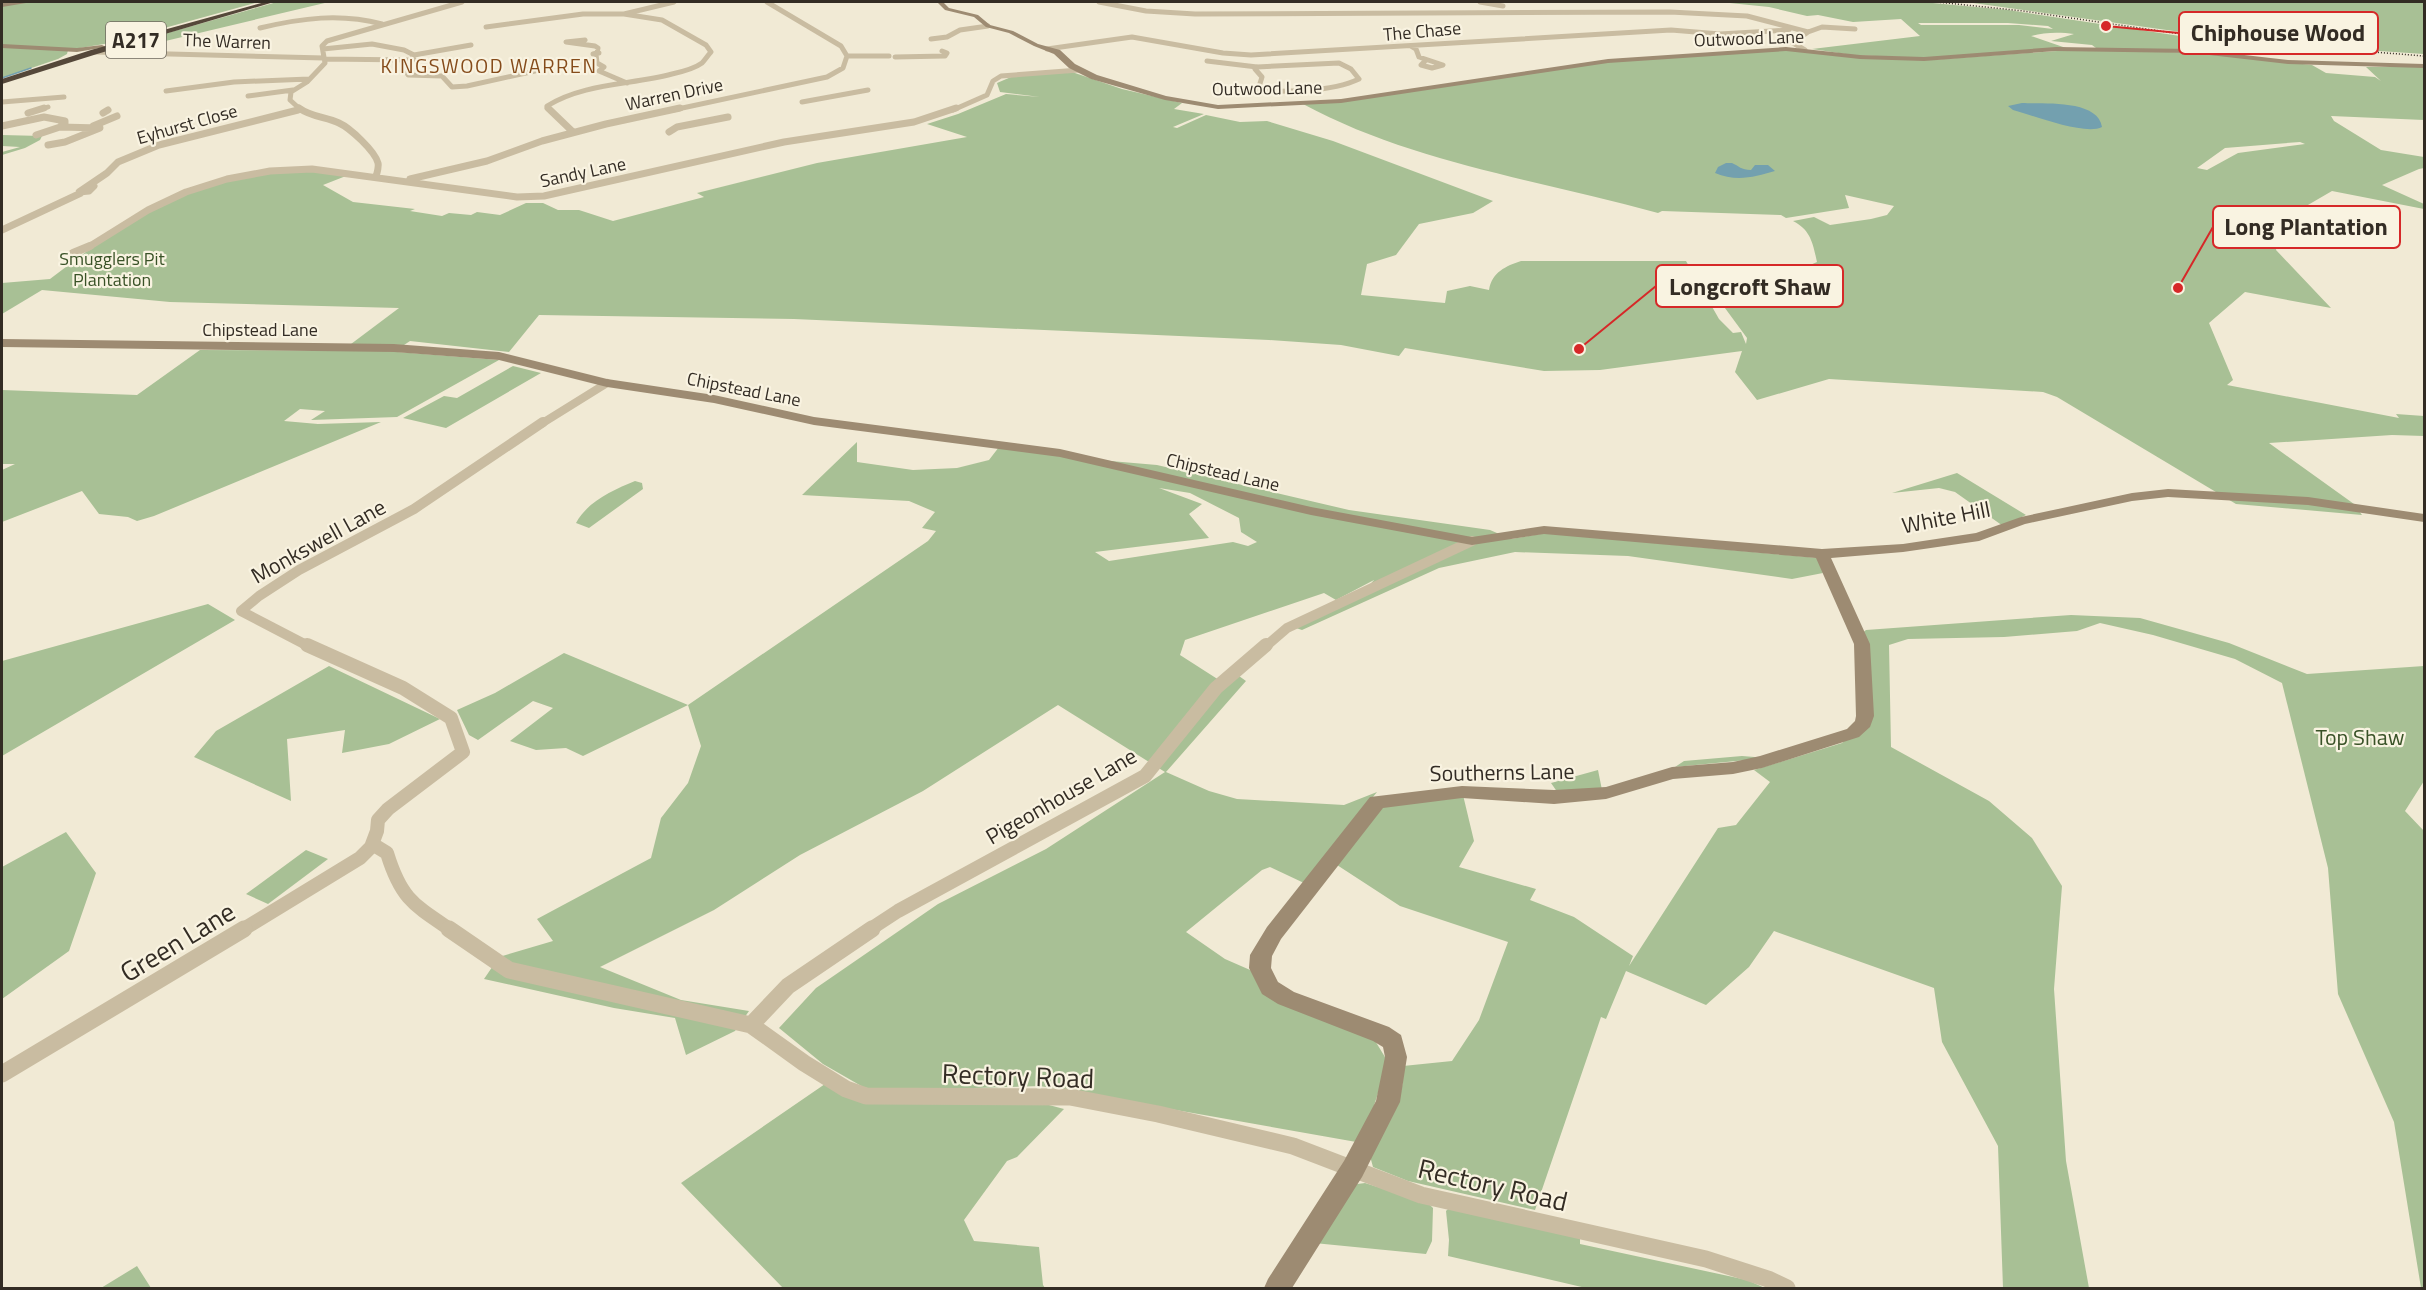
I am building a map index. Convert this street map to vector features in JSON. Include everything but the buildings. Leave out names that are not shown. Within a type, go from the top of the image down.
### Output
[{"type":"highway","name":"A217","points":[[2,81],[98,50],[263,2]]},
{"type":"highway","name":"A217","points":[[2,81],[59,60],[271,2]]},
{"type":"street","points":[[2,5],[29,2]]},
{"type":"street","points":[[248,96],[293,90],[309,79],[325,63],[322,45],[327,41],[462,2]]},
{"type":"street","points":[[624,14],[674,2]]},
{"type":"street","points":[[767,2],[835,41],[845,50],[847,56],[939,57],[947,54],[942,51]]},
{"type":"street","name":"Outwood Lane","points":[[940,2],[947,9],[977,16],[988,26],[1011,32],[1061,54],[1076,68],[1106,81],[1150,94],[1212,106],[1341,101],[1608,61],[1786,49],[1860,57],[1924,59],[2066,49],[2192,51],[2288,62],[2424,66]]},
{"type":"street","points":[[1098,2],[1135,9],[1208,12],[1385,14],[1505,9],[1731,13],[1808,32]]},
{"type":"street","points":[[1480,2],[1505,9]]},
{"type":"street","points":[[1552,11],[1556,2]]},
{"type":"street","points":[[486,27],[565,16],[624,14],[662,20],[706,45],[711,52],[703,62],[686,70],[576,94],[550,102],[548,109],[573,132]]},
{"type":"street","points":[[260,28],[297,19],[323,16],[362,18],[383,24]]},
{"type":"street","points":[[931,39],[947,37],[960,30],[988,26]]},
{"type":"street","points":[[1805,50],[1793,43],[1808,32],[1822,27],[1855,29]]},
{"type":"street","name":"The Chase","points":[[1047,49],[1132,37],[1229,53],[1275,54],[1671,30],[1720,34],[1801,29]]},
{"type":"street","points":[[580,43],[597,47],[597,63],[604,67],[599,71],[627,83]]},
{"type":"street","points":[[323,49],[372,44],[404,50],[412,57]]},
{"type":"street","points":[[471,45],[412,57],[405,69],[408,75],[442,76],[452,87],[514,78],[535,71]]},
{"type":"street","points":[[2,46],[98,50]]},
{"type":"street","points":[[1411,46],[1417,50],[1416,55],[1426,60]]},
{"type":"street","points":[[59,60],[72,52],[63,50]]},
{"type":"street","name":"The Warren","points":[[98,50],[324,58],[412,57]]},
{"type":"street","points":[[1275,54],[1290,64]]},
{"type":"street","name":"Warren Drive","points":[[403,181],[487,161],[573,132],[837,73],[846,64],[847,56]]},
{"type":"street","points":[[1207,61],[1257,67],[1339,63],[1352,69],[1359,79],[1344,85],[1274,91],[1230,91]]},
{"type":"street","points":[[1257,67],[1255,69],[1262,77],[1258,90]]},
{"type":"street","name":"Sandy Lane","points":[[73,252],[99,242],[149,210],[188,191],[217,182],[271,171],[300,168],[517,197],[544,196],[784,142],[914,122],[945,113],[987,94],[992,82],[998,77],[1076,68]]},
{"type":"street","points":[[166,91],[234,82],[309,79]]},
{"type":"street","points":[[795,84],[833,96]]},
{"type":"street","points":[[293,90],[290,100],[298,110],[347,127],[376,160],[378,168],[376,177]]},
{"type":"street","points":[[802,102],[868,90]]},
{"type":"street","points":[[2,102],[64,97]]},
{"type":"street","points":[[24,121],[19,118],[48,107]]},
{"type":"street","points":[[678,109],[688,112]]},
{"type":"street","points":[[93,126],[116,117],[114,114],[103,113],[108,110]]},
{"type":"street","name":"Eyhurst Close","points":[[2,230],[92,190],[94,186],[92,185],[118,162],[159,145],[298,110]]},
{"type":"street","points":[[699,116],[710,120]]},
{"type":"street","points":[[2,126],[44,117],[65,121],[65,124],[60,127],[36,135]]},
{"type":"street","points":[[669,132],[677,127],[728,117]]},
{"type":"street","points":[[48,145],[65,142],[100,128],[93,126],[60,127]]},
{"type":"street","name":"Chipstead Lane","points":[[2,344],[394,348],[499,356],[607,383],[714,399],[814,421],[869,430],[1060,453],[1311,511],[1472,541]]},
{"type":"street","name":"Monkswell Lane","points":[[374,845],[378,835],[378,820],[388,809],[463,753],[451,718],[403,688],[288,637],[241,611],[253,600],[303,568],[416,508],[473,468],[607,383]]},
{"type":"street","name":"White Hill","points":[[1472,541],[1544,531],[1822,554],[1903,548],[1979,537],[2021,521],[2132,497],[2168,493],[2308,501],[2424,519]]},
{"type":"street","name":"Pigeonhouse Lane","points":[[751,1026],[788,986],[898,911],[1145,776],[1216,688],[1287,628],[1472,541]]},
{"type":"street","name":"Southerns Lane","points":[[1353,1168],[1388,1102],[1396,1057],[1393,1042],[1381,1034],[1286,998],[1270,988],[1260,968],[1261,956],[1274,933],[1377,802],[1462,792],[1554,797],[1606,793],[1672,772],[1733,768],[1762,762],[1853,733],[1864,723],[1865,716],[1862,644],[1822,554]]},
{"type":"street","name":"Rectory Road","points":[[374,845],[387,853],[393,873],[410,902],[509,970],[751,1026],[846,1089],[866,1096],[1070,1097],[1253,1136],[1313,1153],[1353,1168],[1378,1181],[1420,1195],[1706,1259],[1768,1279],[1787,1288]]},
{"type":"street","name":"Green Lane","points":[[2,1074],[336,874],[374,845]]},
{"type":"street","points":[[1277,1288],[1353,1168]]},
{"type":"green space","points":[[259,2],[110,43],[68,50],[67,54],[58,59],[2,78],[2,3]]},
{"type":"green space","points":[[277,2],[329,2],[119,52],[107,50]]},
{"type":"green space","points":[[1720,2],[1922,2],[2008,10],[2200,39],[2286,48],[2199,39],[2200,51],[2096,48],[2092,45],[2051,41],[2074,34],[2052,33],[2031,36],[2066,48],[1924,58],[1852,55],[1812,49],[1920,36],[1901,19],[1853,22],[1818,15],[1807,16],[1769,7]],"holes":[[[1918,23],[2008,23],[2048,26],[2053,29],[2019,25],[1921,25]]]},
{"type":"green space","points":[[1966,2],[2424,2],[2424,54],[2260,43]]},
{"type":"green space","name":"Smugglers Pit Plantation","points":[[2085,49],[2196,53],[2312,65],[2326,73],[2375,77],[2381,81],[2366,67],[2424,67],[2424,120],[2331,116],[2334,121],[2381,150],[2424,157],[2424,168],[2382,185],[2424,204],[2424,209],[2332,191],[2282,220],[2276,250],[2331,308],[2245,292],[2209,323],[2233,380],[2227,385],[2399,418],[2396,414],[2424,416],[2424,436],[2392,435],[2269,443],[2354,504],[2362,515],[2236,504],[2057,397],[2043,392],[1829,379],[1757,400],[1735,372],[1742,351],[1600,370],[1544,371],[1405,348],[1399,356],[1341,345],[1269,340],[794,319],[539,315],[509,352],[410,341],[404,345],[351,344],[399,308],[170,302],[42,290],[2,314],[2,283],[50,279],[99,242],[149,209],[208,184],[292,169],[351,174],[323,185],[353,202],[415,209],[410,211],[442,216],[449,213],[471,215],[477,212],[500,215],[526,203],[543,203],[558,210],[579,210],[613,221],[704,197],[697,193],[817,163],[967,137],[927,124],[1006,94],[1040,97],[1000,92],[997,83],[1011,77],[1072,72],[1122,89],[1182,103],[1174,109],[1204,114],[1173,127],[1177,128],[1206,115],[1240,122],[1267,121],[1333,141],[1493,201],[1473,213],[1419,224],[1396,255],[1367,264],[1361,295],[1445,303],[1447,291],[1470,286],[1489,290],[1496,274],[1521,261],[1686,261],[1719,319],[1733,333],[1741,332],[1746,344],[1747,338],[1722,304],[1817,262],[1807,233],[1793,221],[1814,217],[1830,225],[1871,219],[1887,215],[1894,206],[1845,195],[1849,208],[1786,218],[1781,215],[1662,211],[1658,213],[1432,156],[1345,124],[1303,104],[1341,101],[1608,61],[1787,50],[1848,57],[1929,60]],"holes":[[[2300,142],[2305,144],[2238,153],[2207,170],[2197,168],[2225,148]]]},
{"type":"green space","points":[[2,135],[42,136],[40,140],[25,148],[2,155],[2,152],[20,147],[2,146]]},
{"type":"green space","points":[[200,350],[385,351],[499,360],[397,417],[311,420],[325,411],[300,409],[284,421],[318,424],[381,422],[154,516],[137,521],[128,517],[99,514],[82,491],[2,522],[2,470],[15,464],[2,464],[2,390],[137,395]]},
{"type":"green space","points":[[513,366],[541,373],[446,428],[403,418],[444,396],[457,398]]},
{"type":"green space","points":[[857,442],[857,462],[913,470],[957,468],[989,460],[999,447],[1064,457],[1157,465],[1349,510],[1490,530],[1511,539],[1546,533],[1818,558],[1823,573],[1792,579],[1628,556],[1515,552],[1439,568],[1302,630],[1296,628],[1359,597],[1374,580],[1336,600],[1324,593],[1185,640],[1180,655],[1219,680],[1239,676],[1246,681],[1166,772],[1209,791],[1237,799],[1344,805],[1377,792],[1304,883],[1270,867],[1262,870],[1186,932],[1225,959],[1257,973],[1374,1039],[1388,1062],[1362,1143],[1040,1086],[870,1091],[823,1064],[779,1028],[816,988],[938,904],[1046,849],[1165,772],[1058,705],[923,791],[800,855],[714,910],[600,967],[681,1000],[749,1011],[735,1031],[686,1055],[675,1018],[614,1008],[484,979],[499,957],[553,941],[537,919],[651,858],[661,818],[688,783],[701,746],[688,705],[928,541],[936,531],[922,528],[935,512],[909,501],[802,495]],"holes":[[[1159,488],[1190,493],[1239,518],[1241,532],[1257,542],[1248,546],[1233,542],[1109,561],[1095,552],[1209,538],[1189,514],[1202,504]]]},
{"type":"green space","points":[[1957,473],[2026,515],[2003,526],[1955,492],[1939,488],[1892,493]]},
{"type":"green space","points":[[635,481],[642,483],[643,489],[589,528],[576,523],[594,502]]},
{"type":"green space","points":[[208,604],[235,620],[2,756],[2,661]]},
{"type":"green space","name":"Top Shaw","points":[[2071,615],[2140,618],[2229,643],[2307,674],[2424,666],[2424,781],[2405,811],[2424,831],[2424,1288],[2421,1288],[2394,1122],[2338,994],[2328,868],[2282,683],[2235,659],[2153,635],[2100,623],[2077,631],[2004,637],[1908,639],[1889,645],[1891,747],[1989,801],[2032,838],[2062,886],[2054,989],[2066,1161],[2089,1288],[2003,1288],[1998,1146],[1942,1042],[1934,988],[1774,931],[1749,967],[1706,1005],[1626,971],[1606,1019],[1601,1017],[1535,1210],[1408,1181],[1373,1167],[1370,1156],[1394,1113],[1401,1090],[1403,1066],[1452,1061],[1479,1020],[1508,942],[1400,906],[1337,865],[1381,805],[1463,795],[1474,841],[1459,867],[1536,889],[1530,900],[1574,917],[1633,956],[1629,966],[1718,828],[1736,825],[1770,782],[1754,770],[1842,743],[1869,720],[1860,635],[1866,630]]},
{"type":"green space","points":[[564,653],[688,705],[583,756],[566,748],[536,750],[510,741],[553,708],[533,701],[478,740],[469,735],[457,710],[495,693]]},
{"type":"green space","points":[[329,666],[440,719],[389,744],[342,753],[345,730],[287,739],[291,801],[194,757],[216,731]]},
{"type":"green space","points":[[1742,756],[1767,758],[1675,767],[1684,761]]},
{"type":"green space","points":[[1598,770],[1602,790],[1558,793],[1551,783]]},
{"type":"green space","points":[[66,832],[96,873],[69,951],[2,999],[2,867]]},
{"type":"green space","points":[[306,850],[328,859],[268,904],[246,894]]},
{"type":"green space","points":[[825,1084],[1049,1105],[1064,1109],[1017,1157],[1007,1161],[964,1220],[974,1241],[1039,1247],[1045,1288],[783,1288],[681,1183]]},
{"type":"green space","points":[[1365,1183],[1428,1203],[1433,1208],[1432,1241],[1426,1254],[1314,1243],[1350,1185]]},
{"type":"green space","points":[[1450,1207],[1580,1236],[1580,1244],[1747,1280],[1765,1288],[1586,1288],[1448,1256],[1446,1211]]},
{"type":"green space","points":[[137,1266],[151,1288],[101,1288]]},
{"type":"water","points":[[2022,103],[2080,107],[2098,118],[2102,127],[2084,129],[2071,127],[2013,110],[2008,106]]},
{"type":"water","points":[[1726,163],[1751,170],[1755,165],[1768,165],[1775,171],[1753,177],[1738,178],[1715,173],[1718,167]]},
{"type":"waterway","points":[[2,78],[31,68]]},
{"type":"railway","points":[[1937,2],[2023,11],[2222,40],[2424,56]]},
{"type":"place","name":"Chiphouse Wood","points":[[2106,26]]},
{"type":"place","name":"Long Plantation","points":[[2178,288]]},
{"type":"place","name":"Longcroft Shaw","points":[[1579,349]]},
{"type":"district","name":"KINGSWOOD WARREN","points":[[489,65]]}]
